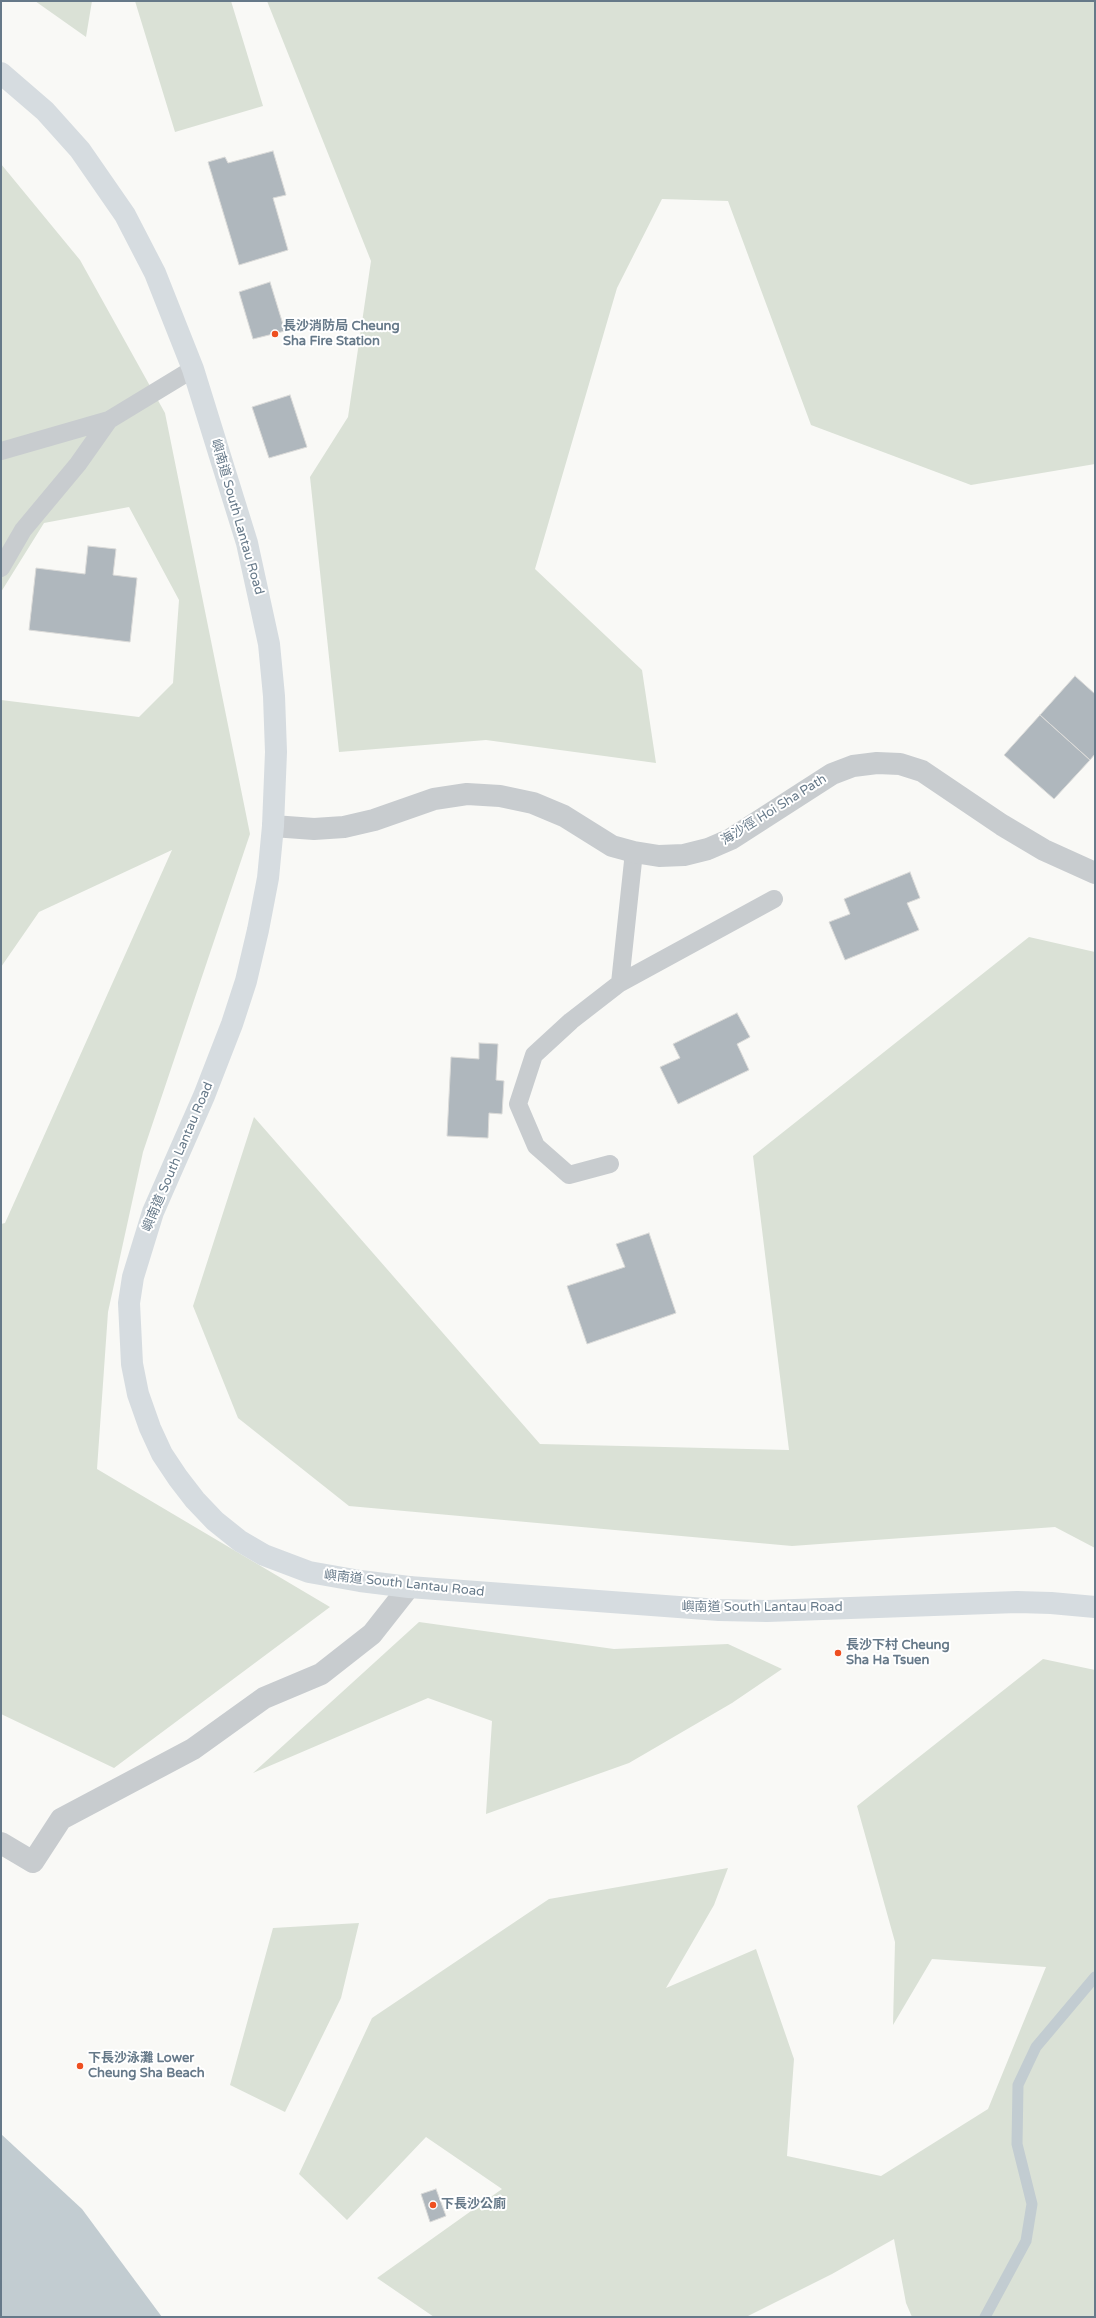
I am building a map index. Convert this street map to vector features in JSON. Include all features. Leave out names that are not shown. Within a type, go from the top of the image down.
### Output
[{"type":"main road","name":"嶼南道 South Lantau Road","points":[[1,73],[45,111],[80,150],[103,181],[125,215],[155,273],[193,369],[247,543],[269,644],[274,696],[276,752],[273,826],[268,878],[246,981],[212,1078],[153,1212],[135,1270],[129,1303],[132,1364],[138,1394],[150,1428],[162,1454],[195,1500],[215,1521],[246,1545],[286,1566],[333,1577],[409,1587],[719,1610],[767,1611],[1017,1602],[1095,1607]]},
{"type":"street","name":"海沙徑 Hoi Sha Path","points":[[273,826],[314,829],[344,827],[374,820],[434,799],[467,794],[500,796],[533,803],[564,816],[612,846],[634,852],[659,856],[684,855],[708,849],[731,839],[832,774],[853,766],[877,763],[900,764],[922,771],[1002,825],[1044,850],[1095,873]]},
{"type":"street","points":[[1,1843],[33,1862],[61,1819],[193,1749],[264,1698],[321,1674],[372,1634],[409,1587]]},
{"type":"lane","points":[[1,451],[109,420],[193,369]]},
{"type":"lane","points":[[1,568],[23,530],[78,464],[109,420]]},
{"type":"lane","points":[[620,983],[634,852]]},
{"type":"lane","points":[[610,1164],[569,1175],[536,1146],[518,1104],[534,1055],[571,1021],[620,983],[774,899]]},
{"type":"shaded area","points":[[35,1],[92,1],[86,37]]},
{"type":"shaded area","points":[[135,1],[231,1],[263,106],[175,132]]},
{"type":"shaded area","points":[[267,1],[1095,1],[1095,464],[971,485],[811,425],[728,201],[662,199],[617,288],[535,569],[642,670],[656,763],[486,740],[339,752],[310,477],[348,417],[371,261]]},
{"type":"shaded area","points":[[1,164],[80,260],[165,413],[250,834],[143,1152],[108,1312],[97,1469],[330,1607],[114,1768],[1,1714],[1,1224],[5,1223],[172,850],[39,912],[1,967],[1,700],[139,717],[173,683],[179,600],[129,507],[44,523],[1,592]]},
{"type":"shaded area","points":[[1029,937],[1095,952],[1095,1548],[1055,1527],[792,1546],[349,1506],[238,1418],[193,1306],[254,1117],[540,1444],[789,1450],[753,1156]]},
{"type":"shaded area","points":[[419,1622],[614,1649],[728,1644],[782,1669],[732,1703],[629,1763],[486,1814],[492,1721],[428,1698],[253,1773]]},
{"type":"shaded area","points":[[1043,1659],[1095,1670],[1095,2317],[912,2317],[906,2303],[894,2239],[832,2274],[746,2317],[434,2317],[377,2278],[502,2189],[426,2137],[347,2220],[299,2174],[372,2018],[549,1899],[728,1868],[714,1905],[666,1988],[756,1949],[794,2059],[787,2156],[881,2176],[988,2109],[1046,1967],[932,1959],[893,2025],[895,1942],[857,1806]]},
{"type":"shaded area","points":[[359,1923],[341,1998],[285,2112],[230,2085],[273,1928]]},
{"type":"shaded area","points":[[1,2134],[82,2209],[162,2317],[1,2317]]},
{"type":"building","points":[[273,151],[286,195],[273,198],[288,250],[239,265],[208,162],[225,157],[228,163]]},
{"type":"building","points":[[270,282],[285,331],[253,339],[239,292]]},
{"type":"building","points":[[290,395],[307,447],[269,458],[252,407]]},
{"type":"building","points":[[88,546],[116,549],[113,575],[137,578],[130,642],[29,630],[36,568],[85,574]]},
{"type":"building","points":[[1075,676],[1095,694],[1095,754],[1090,760],[1040,715]]},
{"type":"building","points":[[1040,715],[1090,760],[1054,799],[1004,755]]},
{"type":"building","points":[[910,872],[920,898],[907,903],[919,930],[845,960],[829,922],[850,914],[844,899]]},
{"type":"building","points":[[737,1013],[750,1037],[737,1044],[749,1070],[678,1104],[660,1067],[680,1058],[673,1044]]},
{"type":"building","points":[[479,1043],[498,1044],[496,1080],[504,1081],[502,1114],[489,1113],[488,1138],[447,1136],[451,1057],[479,1059]]},
{"type":"building","points":[[649,1233],[676,1313],[587,1344],[567,1286],[625,1267],[616,1244]]},
{"type":"building","name":"下長沙公廁","points":[[436,2189],[446,2216],[430,2222],[421,2194]]},
{"type":"waterway","points":[[985,2317],[1026,2241],[1032,2204],[1017,2144],[1018,2085],[1036,2047],[1095,1977]]},
{"type":"place","name":"長沙消防局 Cheung Sha Fire Station","points":[[275,334]]},
{"type":"place","name":"長沙下村 Cheung Sha Ha Tsuen","points":[[838,1653]]},
{"type":"place","name":"下長沙泳灘 Lower Cheung Sha Beach","points":[[80,2066]]},
{"type":"place","name":"下長沙公廁","points":[[433,2205]]}]
